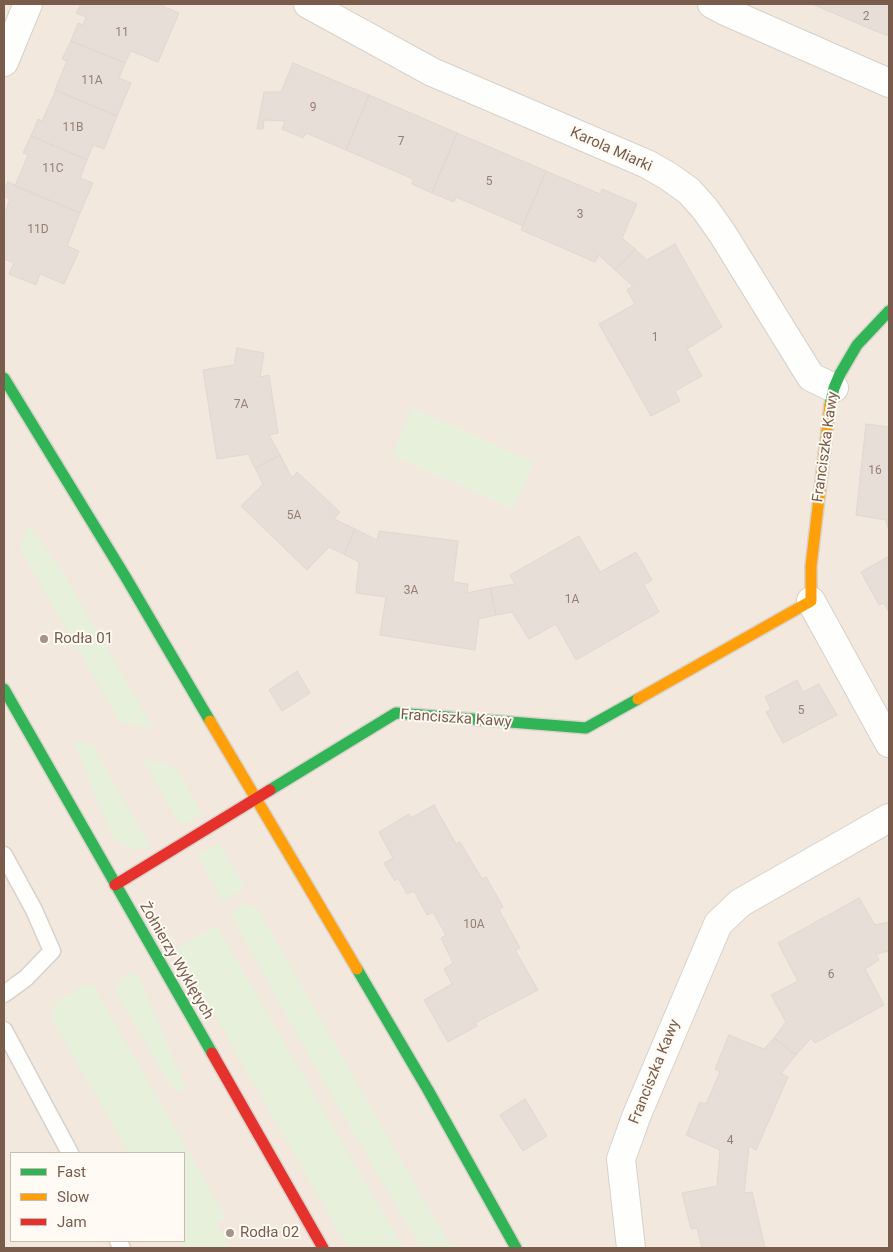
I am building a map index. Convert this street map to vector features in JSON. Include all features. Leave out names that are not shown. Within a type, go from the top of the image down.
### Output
[{"type":"street","points":[[4,62],[28,4]]},
{"type":"street","name":"Karola Miarki","points":[[308,4],[432,72],[647,164],[689,191],[722,233],[811,377],[834,388]]},
{"type":"street","points":[[712,4],[889,83]]},
{"type":"street","name":"Franciszka Kawy","points":[[889,311],[857,345],[834,388],[830,403],[810,566],[811,601],[889,743]]},
{"type":"street","points":[[4,378],[125,576],[257,799],[428,1090],[516,1248]]},
{"type":"street","name":"Franciszka Kawy","points":[[115,885],[396,713],[586,728],[811,601]]},
{"type":"street","name":"Żołnierzy Wyklętych","points":[[4,689],[323,1248]]},
{"type":"street","name":"Franciszka Kawy","points":[[632,1248],[621,1159],[636,1117],[718,924],[740,903],[889,818]]},
{"type":"lane","points":[[4,856],[34,910],[52,951],[26,978],[4,994]]},
{"type":"lane","points":[[4,1030],[69,1152]]},
{"type":"shaded area","points":[[4,4],[889,4],[889,1248],[4,1248]]},
{"type":"green space","points":[[412,408],[534,462],[513,509],[392,455]]},
{"type":"green space","points":[[29,525],[58,564],[154,729],[119,721],[20,549]]},
{"type":"green space","points":[[73,741],[93,746],[150,846],[135,850],[118,843],[112,836]]},
{"type":"green space","points":[[142,759],[175,767],[202,813],[181,826]]},
{"type":"green space","points":[[217,845],[220,846],[243,883],[243,890],[223,901],[197,855]]},
{"type":"green space","points":[[243,904],[258,909],[453,1248],[421,1248],[310,1058],[232,917],[237,908]]},
{"type":"green space","points":[[217,926],[404,1248],[348,1248],[176,948]]},
{"type":"green space","points":[[129,973],[139,976],[186,1088],[181,1092],[170,1086],[115,990],[122,978]]},
{"type":"green space","points":[[84,985],[94,987],[226,1217],[216,1223],[231,1248],[183,1248],[179,1242],[185,1242],[185,1152],[128,1152],[50,1016],[54,1004]]},
{"type":"building","points":[[81,4],[158,4],[179,13],[158,62],[131,51],[125,63],[71,41],[78,23],[83,25],[86,17],[76,13]]},
{"type":"building","points":[[812,4],[889,4],[889,36],[873,30]]},
{"type":"building","points":[[71,41],[125,63],[119,78],[131,83],[117,116],[55,90],[67,61],[62,59]]},
{"type":"building","points":[[293,63],[369,95],[346,150],[306,133],[303,138],[282,129],[285,121],[264,120],[263,129],[257,129],[264,92],[281,92]]},
{"type":"building","points":[[56,90],[117,116],[104,149],[93,145],[87,160],[31,136],[38,119],[42,121]]},
{"type":"building","points":[[369,95],[457,133],[432,193],[412,184],[413,179],[346,150]]},
{"type":"building","points":[[457,133],[546,171],[523,226],[456,197],[454,202],[432,193]]},
{"type":"building","points":[[31,136],[87,160],[80,178],[93,183],[80,213],[15,186],[28,155],[23,153]]},
{"type":"building","points":[[546,171],[600,194],[602,189],[637,204],[622,238],[635,249],[615,270],[599,255],[595,262],[521,230]]},
{"type":"building","points":[[8,182],[80,213],[67,246],[79,251],[64,284],[40,274],[36,285],[9,274],[14,263],[4,259],[4,215],[10,199],[4,196],[4,190]]},
{"type":"building","points":[[675,244],[722,327],[687,349],[702,376],[675,391],[680,401],[651,416],[599,324],[635,304],[627,290],[633,286],[615,270],[635,249],[647,260]]},
{"type":"building","points":[[237,348],[264,353],[260,377],[269,375],[278,433],[269,435],[280,455],[255,468],[248,454],[217,459],[203,370],[234,365]]},
{"type":"building","points":[[866,424],[889,427],[889,532],[886,520],[856,515]]},
{"type":"building","points":[[280,455],[292,478],[297,472],[340,512],[334,519],[355,529],[344,554],[329,547],[307,570],[241,506],[263,484],[255,468]]},
{"type":"building","points":[[355,529],[377,540],[379,531],[458,541],[453,582],[468,584],[467,593],[490,588],[496,615],[479,619],[475,650],[380,635],[386,597],[356,593],[359,562],[344,554]]},
{"type":"building","points":[[579,536],[600,572],[636,552],[652,580],[644,585],[659,612],[576,660],[556,624],[529,639],[512,612],[496,615],[490,588],[515,584],[510,575]]},
{"type":"building","points":[[889,556],[889,612],[884,603],[879,605],[861,572]]},
{"type":"building","points":[[297,671],[310,693],[282,711],[269,690]]},
{"type":"building","points":[[797,680],[803,692],[819,684],[837,715],[783,743],[766,712],[771,709],[765,697]]},
{"type":"building","points":[[434,805],[456,844],[460,842],[482,879],[486,877],[503,907],[499,910],[520,948],[515,950],[538,990],[475,1023],[477,1026],[448,1042],[424,1000],[452,984],[444,969],[453,963],[441,938],[446,935],[433,912],[427,915],[414,891],[407,894],[398,878],[395,881],[384,863],[393,858],[379,832],[409,814],[411,818]]},
{"type":"building","points":[[859,898],[875,925],[889,922],[889,951],[876,954],[879,960],[865,969],[884,1005],[815,1043],[811,1038],[796,1055],[774,1038],[786,1022],[771,995],[798,981],[778,943]]},
{"type":"building","points":[[729,1035],[764,1049],[774,1038],[796,1055],[781,1073],[788,1077],[756,1150],[749,1146],[744,1193],[752,1192],[765,1248],[702,1248],[697,1228],[691,1229],[682,1193],[717,1186],[720,1150],[686,1135],[700,1102],[706,1104],[720,1072],[715,1069]]},
{"type":"building","points":[[525,1099],[547,1136],[523,1151],[500,1115]]},
{"type":"traffic: fast","points":[[830,405],[840,374],[857,345],[889,311]]},
{"type":"traffic: fast","points":[[4,378],[125,576],[210,721]]},
{"type":"traffic: fast","points":[[4,689],[212,1053]]},
{"type":"traffic: fast","points":[[270,790],[396,713],[586,728],[638,699]]},
{"type":"traffic: fast","points":[[357,969],[428,1090],[516,1248]]},
{"type":"traffic: slow","points":[[638,699],[811,601],[811,566],[830,405]]},
{"type":"traffic: slow","points":[[210,721],[357,969]]},
{"type":"traffic: jam","points":[[115,885],[270,790]]},
{"type":"traffic: jam","points":[[212,1053],[323,1248]]},
{"type":"place","name":"Rodła 01","points":[[44,639]]},
{"type":"place","name":"Rodła 02","points":[[230,1233]]}]
